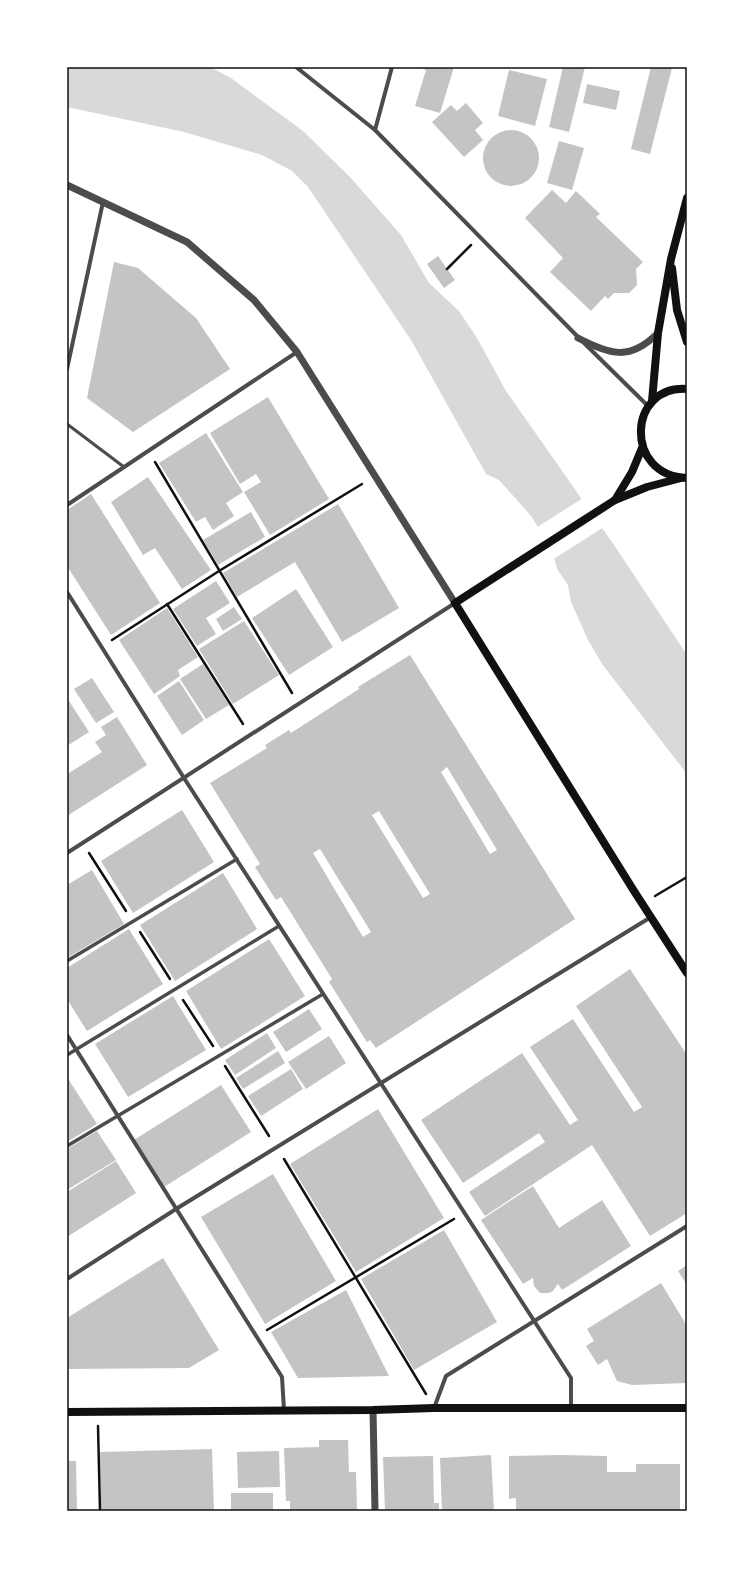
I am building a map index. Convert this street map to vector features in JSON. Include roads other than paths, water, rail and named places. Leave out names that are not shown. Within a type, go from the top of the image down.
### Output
[{"type":"main road","points":[[684,478],[664,473],[651,463],[642,448],[639,434],[642,420],[650,403],[658,333],[671,259],[687,198]]},
{"type":"main road","points":[[671,259],[677,310],[687,342]]},
{"type":"main road","points":[[650,403],[664,393],[679,388],[687,389]]},
{"type":"main road","points":[[615,500],[632,472],[642,448]]},
{"type":"main road","points":[[684,478],[647,487],[615,500],[455,603],[642,904],[687,973]]},
{"type":"main road","points":[[67,1412],[373,1410],[434,1408],[687,1408]]},
{"type":"street","points":[[296,67],[375,130],[578,338],[650,403]]},
{"type":"street","points":[[375,130],[392,67]]},
{"type":"street","points":[[67,185],[187,242],[254,300],[297,352],[455,603],[67,853]]},
{"type":"street","points":[[67,369],[103,202]]},
{"type":"street","points":[[578,338],[597,348],[614,352],[632,352],[646,345],[658,333]]},
{"type":"street","points":[[67,505],[297,352]]},
{"type":"street","points":[[67,592],[184,778],[571,1378],[571,1408]]},
{"type":"street","points":[[67,961],[237,859]]},
{"type":"street","points":[[67,1279],[176,1209],[651,916]]},
{"type":"street","points":[[67,1055],[279,926]]},
{"type":"street","points":[[67,1146],[323,994]]},
{"type":"street","points":[[67,1035],[282,1377],[284,1410]]},
{"type":"street","points":[[434,1408],[446,1376],[687,1226]]},
{"type":"street","points":[[373,1410],[375,1511]]},
{"type":"lane","points":[[67,424],[124,467]]}]
